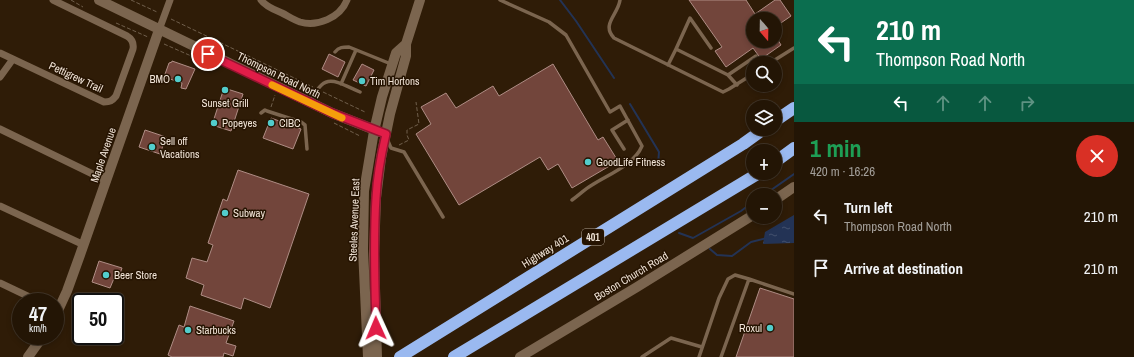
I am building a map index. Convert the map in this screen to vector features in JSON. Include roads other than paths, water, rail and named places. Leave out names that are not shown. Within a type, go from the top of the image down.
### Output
[{"type":"highway","points":[[782,116],[794,108]]},
{"type":"highway","name":"Highway 401","points":[[400,357],[754,136]]},
{"type":"highway","points":[[782,157],[794,148]]},
{"type":"highway","points":[[454,357],[747,180]]},
{"type":"main road","name":"Thompson Road North","points":[[99,0],[310,103],[374,131],[386,134]]},
{"type":"main road","name":"Steeles Avenue East","points":[[368,357],[372,344],[376,198],[381,158],[406,56],[406,44],[420,0]]},
{"type":"main road","name":"Maple Avenue","points":[[64,296],[84,245],[160,30]]},
{"type":"main road","name":"Steeles Avenue East","points":[[377,357],[372,344],[363,249],[364,191],[374,131],[382,96],[396,53],[406,44]]},
{"type":"main road","points":[[782,195],[794,187]]},
{"type":"main road","name":"Boston Church Road","points":[[520,357],[637,287],[746,218]]},
{"type":"main road","points":[[28,357],[37,345]]},
{"type":"street","name":"Pettigrew Trail","points":[[0,53],[104,102],[109,102],[116,96],[133,49],[134,45],[132,41],[127,36],[53,0]]},
{"type":"street","name":"Maple Avenue","points":[[160,30],[170,0]]},
{"type":"street","points":[[261,0],[266,6],[300,22],[314,24],[327,20],[338,13],[347,0]]},
{"type":"street","points":[[0,77],[13,59]]},
{"type":"street","points":[[0,129],[107,181]]},
{"type":"street","points":[[0,206],[84,245]]},
{"type":"street","points":[[0,283],[21,293]]},
{"type":"lane","points":[[500,0],[549,22],[566,35],[610,112],[620,106],[642,146],[640,152],[632,160],[592,185],[572,200]]},
{"type":"lane","points":[[620,0],[609,25],[610,33],[614,38],[723,92],[746,79]]},
{"type":"lane","points":[[668,65],[690,18],[711,48]]},
{"type":"lane","points":[[335,52],[343,47],[356,50],[392,64]]},
{"type":"lane","points":[[781,56],[794,48]]},
{"type":"lane","points":[[676,49],[728,75],[737,85]]},
{"type":"lane","points":[[341,84],[356,50]]},
{"type":"lane","points":[[728,75],[746,63]]},
{"type":"lane","points":[[310,103],[317,89],[323,82],[330,81],[360,92]]},
{"type":"lane","points":[[261,113],[265,110],[269,111],[301,122],[305,125],[307,149]]},
{"type":"lane","points":[[624,149],[612,130],[628,120]]},
{"type":"lane","points":[[386,134],[391,148],[404,152],[443,218]]},
{"type":"lane","points":[[699,357],[719,298],[728,279],[735,276],[749,279],[794,294]]},
{"type":"lane","points":[[721,357],[749,279]]},
{"type":"lane","points":[[642,357],[671,338],[702,348]]},
{"type":"water","points":[[794,215],[794,243],[763,244],[765,232],[779,224],[782,224],[782,222]]},
{"type":"waterway","points":[[560,0],[576,21],[614,78]]},
{"type":"waterway","points":[[630,104],[659,152],[658,164]]},
{"type":"waterway","points":[[774,188],[794,174]]},
{"type":"waterway","points":[[679,233],[693,238],[746,207]]},
{"type":"waterway","points":[[710,249],[717,255],[732,256],[751,242],[767,238]]},
{"type":"place","name":"BMO","points":[[178,79]]},
{"type":"place","name":"Tim Hortons","points":[[362,81]]},
{"type":"place","name":"Sunset Grill","points":[[225,90]]},
{"type":"place","name":"Popeyes","points":[[214,123]]},
{"type":"place","name":"CIBC","points":[[271,123]]},
{"type":"place","name":"Sell off Vacations","points":[[152,147]]},
{"type":"place","name":"GoodLife Fitness","points":[[588,162]]},
{"type":"place","name":"Subway","points":[[225,213]]},
{"type":"place","name":"Beer Store","points":[[106,275]]},
{"type":"place","name":"Roxul","points":[[770,328]]},
{"type":"place","name":"Starbucks","points":[[188,330]]}]
